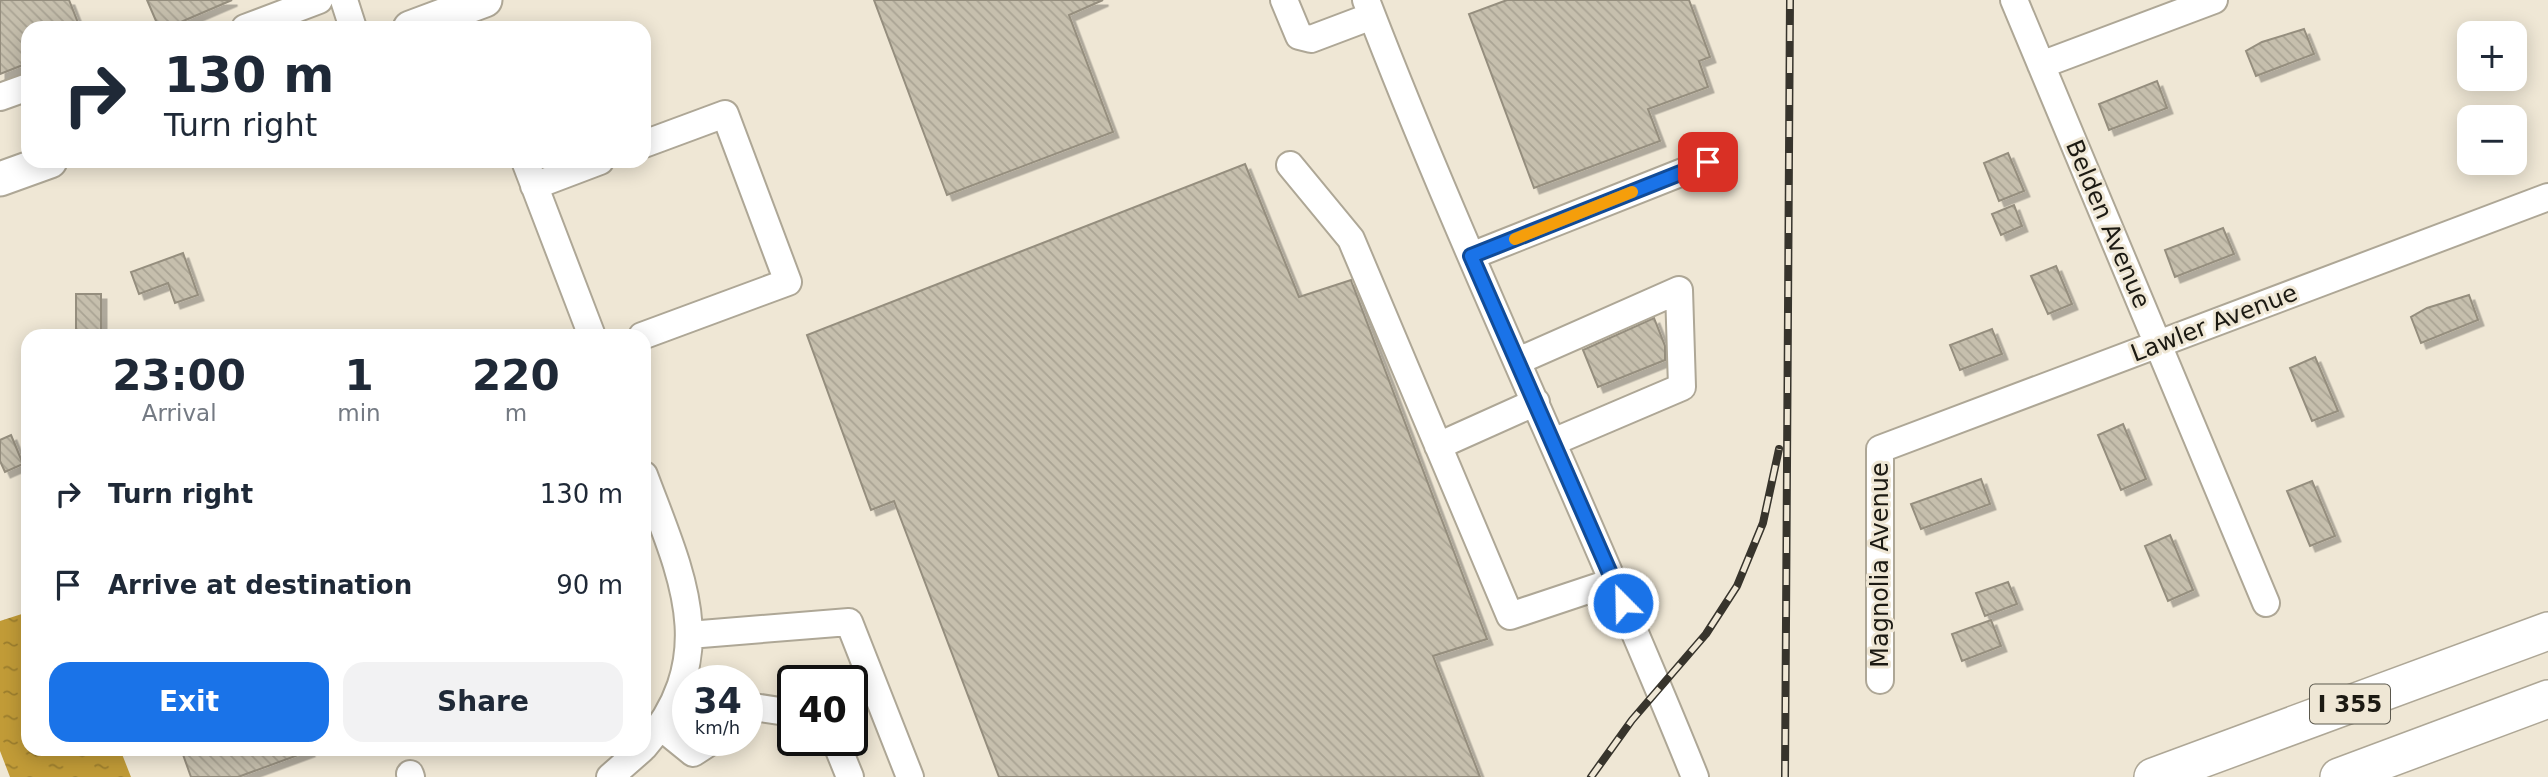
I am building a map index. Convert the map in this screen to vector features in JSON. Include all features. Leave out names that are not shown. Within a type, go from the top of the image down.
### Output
[{"type":"highway","name":"I 355","points":[[2153,777],[2548,631]]},
{"type":"highway","name":"I 355","points":[[2339,777],[2548,699]]},
{"type":"main road","points":[[433,21],[473,9]]},
{"type":"main road","points":[[0,179],[31,168]]},
{"type":"street","points":[[264,21],[319,0]]},
{"type":"street","points":[[344,0],[351,21]]},
{"type":"street","points":[[1284,0],[1299,36],[1311,39],[1369,8],[1471,256],[1615,581],[1695,777]]},
{"type":"street","name":"Belden Avenue","points":[[2014,0],[2266,603]]},
{"type":"street","points":[[2041,65],[2214,0]]},
{"type":"street","points":[[0,97],[21,90]]},
{"type":"street","points":[[651,141],[725,114],[788,282],[651,333]]},
{"type":"street","points":[[1471,256],[1708,162]]},
{"type":"street","points":[[1290,165],[1351,239],[1510,616],[1615,581]]},
{"type":"street","points":[[528,168],[589,329]]},
{"type":"street","points":[[534,186],[582,168]]},
{"type":"street","name":"Lawler Avenue","points":[[1880,449],[2548,197]]},
{"type":"street","points":[[1518,361],[1679,290],[1682,387],[1553,442]]},
{"type":"street","points":[[1438,446],[1536,402]]},
{"type":"street","name":"Magnolia Avenue","points":[[1880,449],[1880,680]]},
{"type":"street","points":[[651,494],[680,571],[690,621],[687,662],[676,704],[651,738]]},
{"type":"street","points":[[689,635],[849,622],[909,777]]},
{"type":"street","points":[[651,742],[701,757]]},
{"type":"street","points":[[610,777],[633,756]]},
{"type":"street","points":[[841,756],[850,777]]},
{"type":"water","points":[[21,614],[21,756],[123,756],[131,777],[10,777],[0,751],[0,621]]},
{"type":"building","points":[[0,0],[69,0],[77,21],[21,21],[21,66],[0,74]]},
{"type":"building","points":[[147,0],[232,0],[183,21],[156,21]]},
{"type":"building","points":[[874,0],[1103,0],[1069,15],[1113,132],[947,195]]},
{"type":"building","points":[[1507,0],[1689,0],[1710,57],[1699,61],[1708,87],[1648,109],[1660,141],[1534,188],[1469,14]]},
{"type":"building","points":[[2304,29],[2314,54],[2256,76],[2246,51],[2262,42]]},
{"type":"building","points":[[2157,81],[2167,108],[2109,130],[2099,104]]},
{"type":"building","points":[[2008,153],[2024,191],[1999,201],[1984,163]]},
{"type":"building","points":[[1245,164],[1299,297],[1351,280],[1487,639],[1433,656],[1480,777],[999,777],[894,501],[871,510],[807,335]]},
{"type":"building","points":[[2014,205],[2022,226],[2001,235],[1992,214]]},
{"type":"building","points":[[2223,228],[2234,254],[2175,277],[2165,250]]},
{"type":"building","points":[[183,253],[198,295],[175,303],[168,283],[139,294],[131,272]]},
{"type":"building","points":[[2056,266],[2072,304],[2048,314],[2031,276]]},
{"type":"building","points":[[76,294],[101,294],[101,329],[76,329]]},
{"type":"building","points":[[2469,295],[2478,320],[2421,343],[2411,317],[2427,308]]},
{"type":"building","points":[[1654,318],[1665,346],[1665,360],[1598,387],[1583,350]]},
{"type":"building","points":[[1992,329],[2002,354],[1960,370],[1950,345]]},
{"type":"building","points":[[2315,357],[2338,411],[2312,421],[2290,368]]},
{"type":"building","points":[[2123,424],[2146,479],[2121,490],[2098,435]]},
{"type":"building","points":[[11,435],[21,465],[5,472],[0,461],[0,440]]},
{"type":"building","points":[[1981,479],[1990,504],[1921,529],[1911,504]]},
{"type":"building","points":[[2312,481],[2335,536],[2310,546],[2287,491]]},
{"type":"building","points":[[2170,535],[2193,590],[2168,601],[2145,546]]},
{"type":"building","points":[[2008,582],[2017,604],[1985,616],[1976,593]]},
{"type":"building","points":[[1991,620],[2001,646],[1962,661],[1952,634]]},
{"type":"building","points":[[184,756],[295,756],[238,777],[191,777]]},
{"type":"railway","points":[[1785,777],[1790,0]]},
{"type":"railway","points":[[1591,777],[1632,720],[1706,634],[1737,586],[1763,523],[1779,449]]},
{"type":"slow traffic","points":[[1515,239],[1632,192]]},
{"type":"route","points":[[1623,603],[1471,256],[1708,162]]}]
